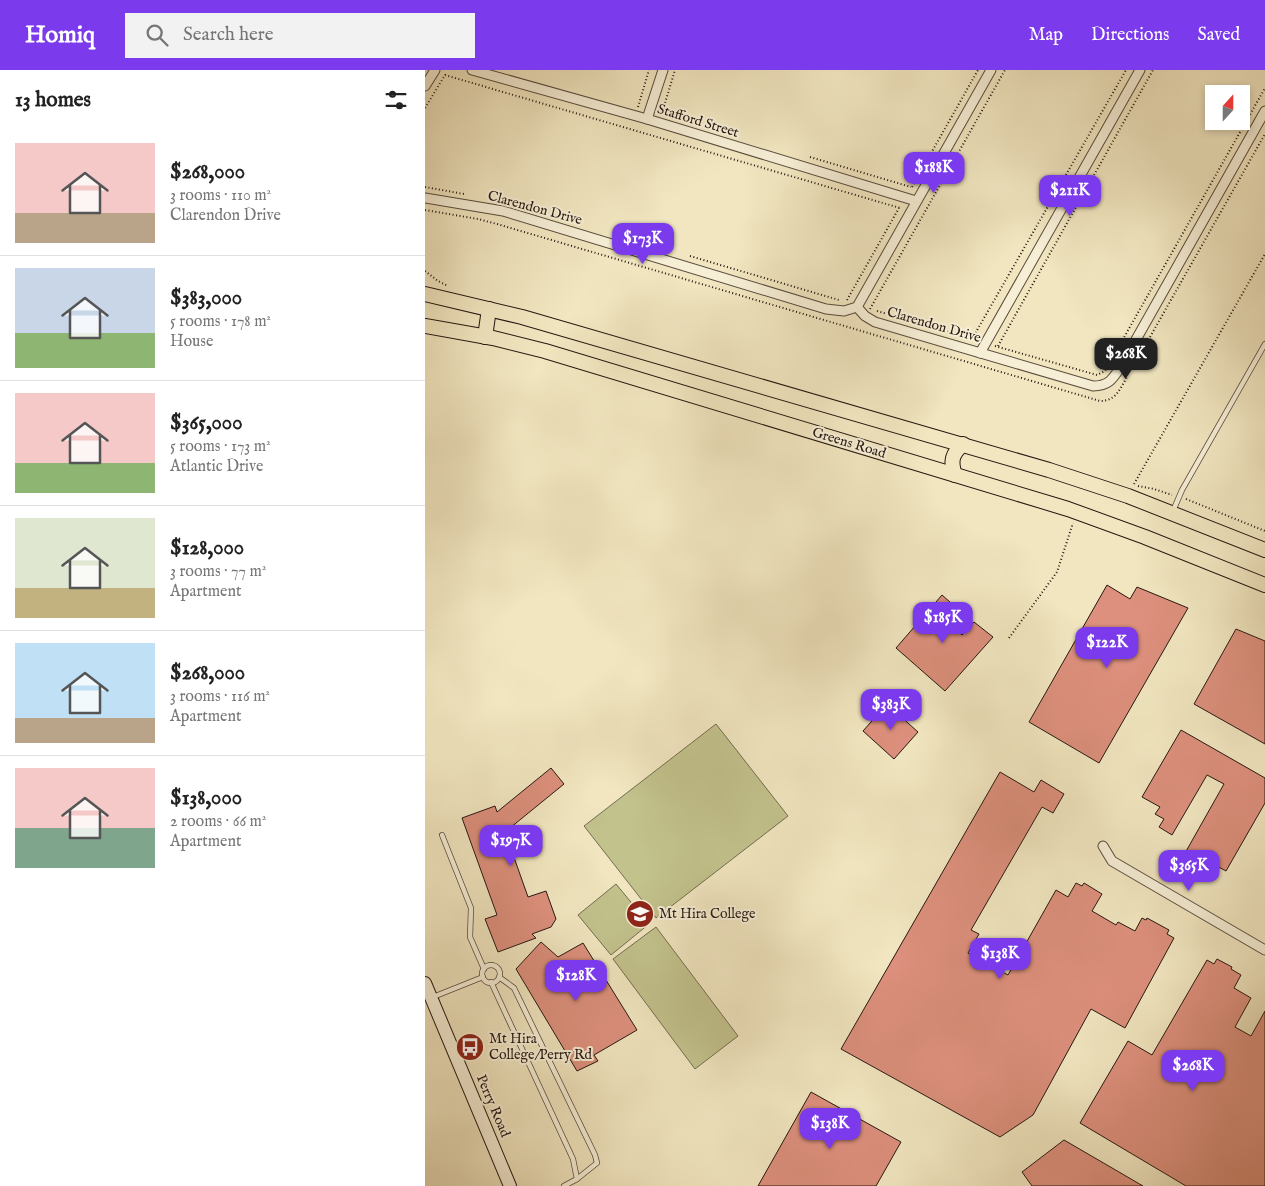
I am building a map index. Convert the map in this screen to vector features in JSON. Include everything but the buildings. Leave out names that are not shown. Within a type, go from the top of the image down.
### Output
[{"type":"main road","points":[[425,294],[531,319],[963,444],[1086,482],[1172,513],[1265,550]]},
{"type":"main road","points":[[485,337],[489,309]]},
{"type":"main road","name":"Greens Road","points":[[425,326],[545,351],[955,475],[1074,512],[1145,537],[1265,585]]},
{"type":"main road","points":[[955,475],[952,469],[952,456],[963,444]]},
{"type":"main road","name":"Perry Road","points":[[425,983],[510,1186]]},
{"type":"street","points":[[425,86],[435,70]]},
{"type":"street","name":"Stafford Street","points":[[472,70],[647,119],[916,201]]},
{"type":"street","points":[[647,119],[663,70]]},
{"type":"street","points":[[858,306],[991,70]]},
{"type":"street","points":[[980,353],[1140,70]]},
{"type":"street","name":"Clarendon Drive","points":[[425,198],[503,211],[826,309],[844,311],[858,306],[865,316],[875,322],[1093,386],[1102,386],[1108,383],[1120,368],[1265,111]]},
{"type":"street","points":[[1103,846],[1112,862],[1265,950]]},
{"type":"lane","points":[[1172,513],[1183,486],[1265,344]]},
{"type":"lane","points":[[442,835],[471,908],[470,938],[484,968],[483,977]]},
{"type":"lane","points":[[484,968],[491,965],[499,971],[499,977],[491,982]]},
{"type":"lane","points":[[483,977],[491,982],[573,1159],[577,1180]]},
{"type":"lane","points":[[431,998],[483,977]]},
{"type":"lane","points":[[499,977],[514,988],[595,1155],[597,1163],[577,1180],[564,1186]]},
{"type":"path","points":[[638,107],[649,70]]},
{"type":"path","points":[[662,114],[675,70]]},
{"type":"path","points":[[846,302],[978,70]]},
{"type":"path","points":[[870,309],[1005,70]]},
{"type":"path","points":[[972,339],[1126,70]]},
{"type":"path","points":[[998,346],[1153,70]]},
{"type":"path","points":[[425,108],[445,75],[900,208]]},
{"type":"path","points":[[683,254],[1097,375],[1105,371],[1265,88]]},
{"type":"path","points":[[1149,340],[1265,134]]},
{"type":"path","points":[[425,187],[466,194]]},
{"type":"path","points":[[425,210],[497,224],[1100,401],[1109,400],[1116,395],[1130,372]]},
{"type":"path","points":[[1134,484],[1265,254]]},
{"type":"path","points":[[1009,638],[1057,572],[1073,523]]},
{"type":"green space","points":[[716,724],[788,816],[656,918],[584,826]]},
{"type":"green space","points":[[616,884],[649,924],[611,955],[578,915]]},
{"type":"green space","points":[[656,927],[738,1036],[695,1069],[613,959]]},
{"type":"place","name":"Mt Hira College","points":[[640,914]]},
{"type":"place","name":"Mt Hira College/Perry Rd","points":[[470,1047]]}]
